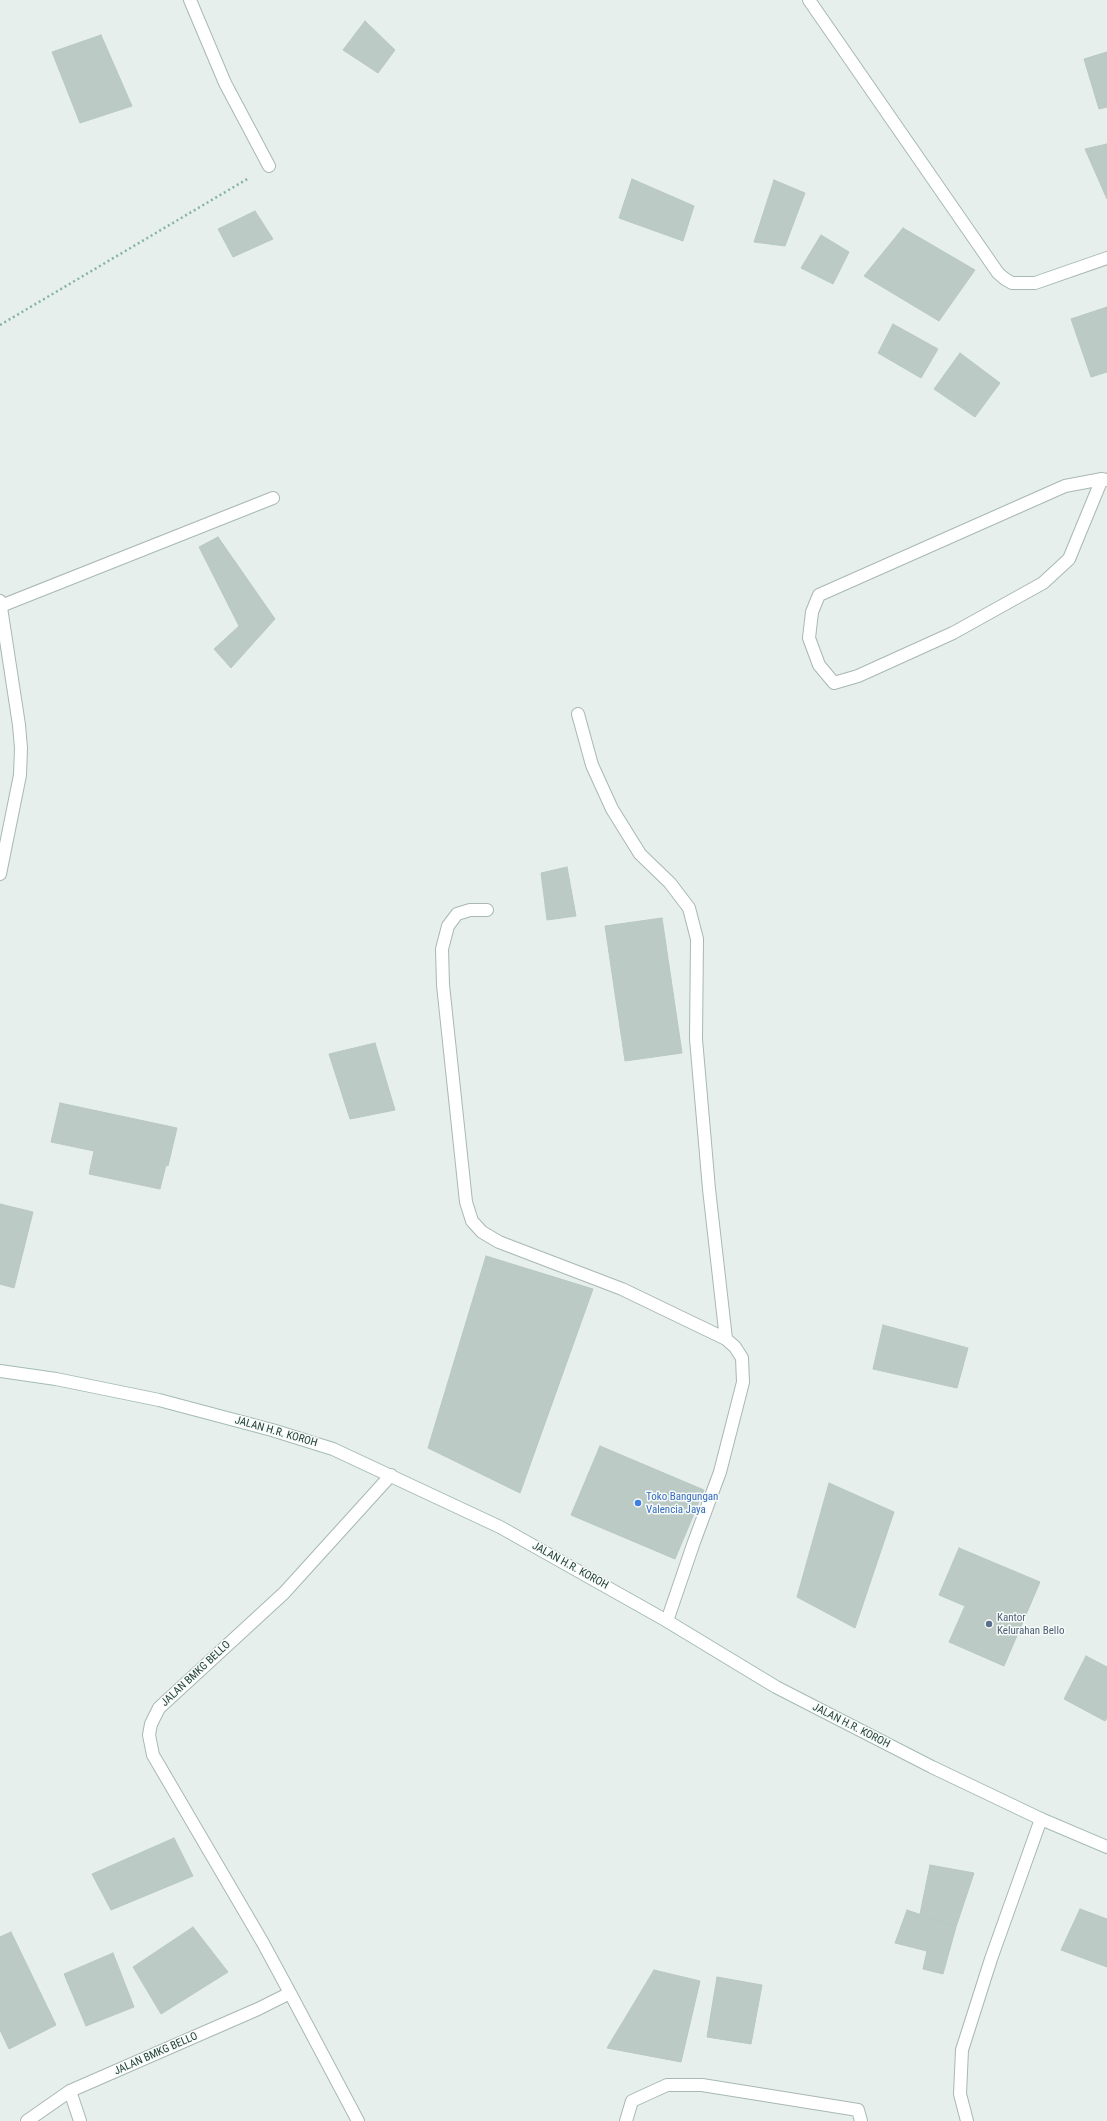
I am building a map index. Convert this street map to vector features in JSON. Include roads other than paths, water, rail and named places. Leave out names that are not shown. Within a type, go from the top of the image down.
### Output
[{"type":"street","points":[[190,0],[225,83],[269,166]]},
{"type":"street","points":[[809,0],[998,273],[1012,283],[1035,282],[1107,258]]},
{"type":"street","points":[[1105,479],[1069,559],[1043,583],[953,633],[858,676],[834,683],[819,665],[809,638],[812,612],[819,594],[1065,486],[1105,479]]},
{"type":"street","points":[[0,874],[20,775],[21,748],[20,725],[0,603],[273,498]]},
{"type":"street","points":[[578,714],[592,765],[612,809],[640,854],[670,883],[689,908],[697,938],[696,1039],[709,1189],[726,1339]]},
{"type":"street","points":[[486,910],[470,910],[457,914],[448,926],[442,948],[443,985],[466,1202],[472,1221],[482,1232],[499,1242],[622,1289],[726,1339],[735,1347],[742,1358],[743,1382],[720,1472],[667,1621]]},
{"type":"street","name":"JALAN H.R. KOROH","points":[[0,1372],[56,1379],[159,1400],[265,1428],[333,1449],[500,1527],[667,1621],[776,1687],[932,1768],[1041,1819],[1107,1847]]},
{"type":"street","name":"JALAN BMKG BELLO","points":[[358,2121],[263,1943],[153,1755],[149,1735],[151,1724],[160,1708],[284,1593],[391,1475]]},
{"type":"street","points":[[968,2121],[960,2094],[962,2050],[991,1959],[1041,1819]]},
{"type":"street","name":"JALAN BMKG BELLO","points":[[27,2121],[70,2091],[258,2009],[290,1993]]},
{"type":"street","points":[[626,2121],[632,2101],[667,2085],[702,2085],[858,2110],[861,2121]]},
{"type":"street","points":[[70,2091],[80,2121]]},
{"type":"place","name":"Toko Bangungan Valencia Jaya","points":[[638,1503]]},
{"type":"place","name":"Kantor Kelurahan Bello","points":[[989,1624]]}]
